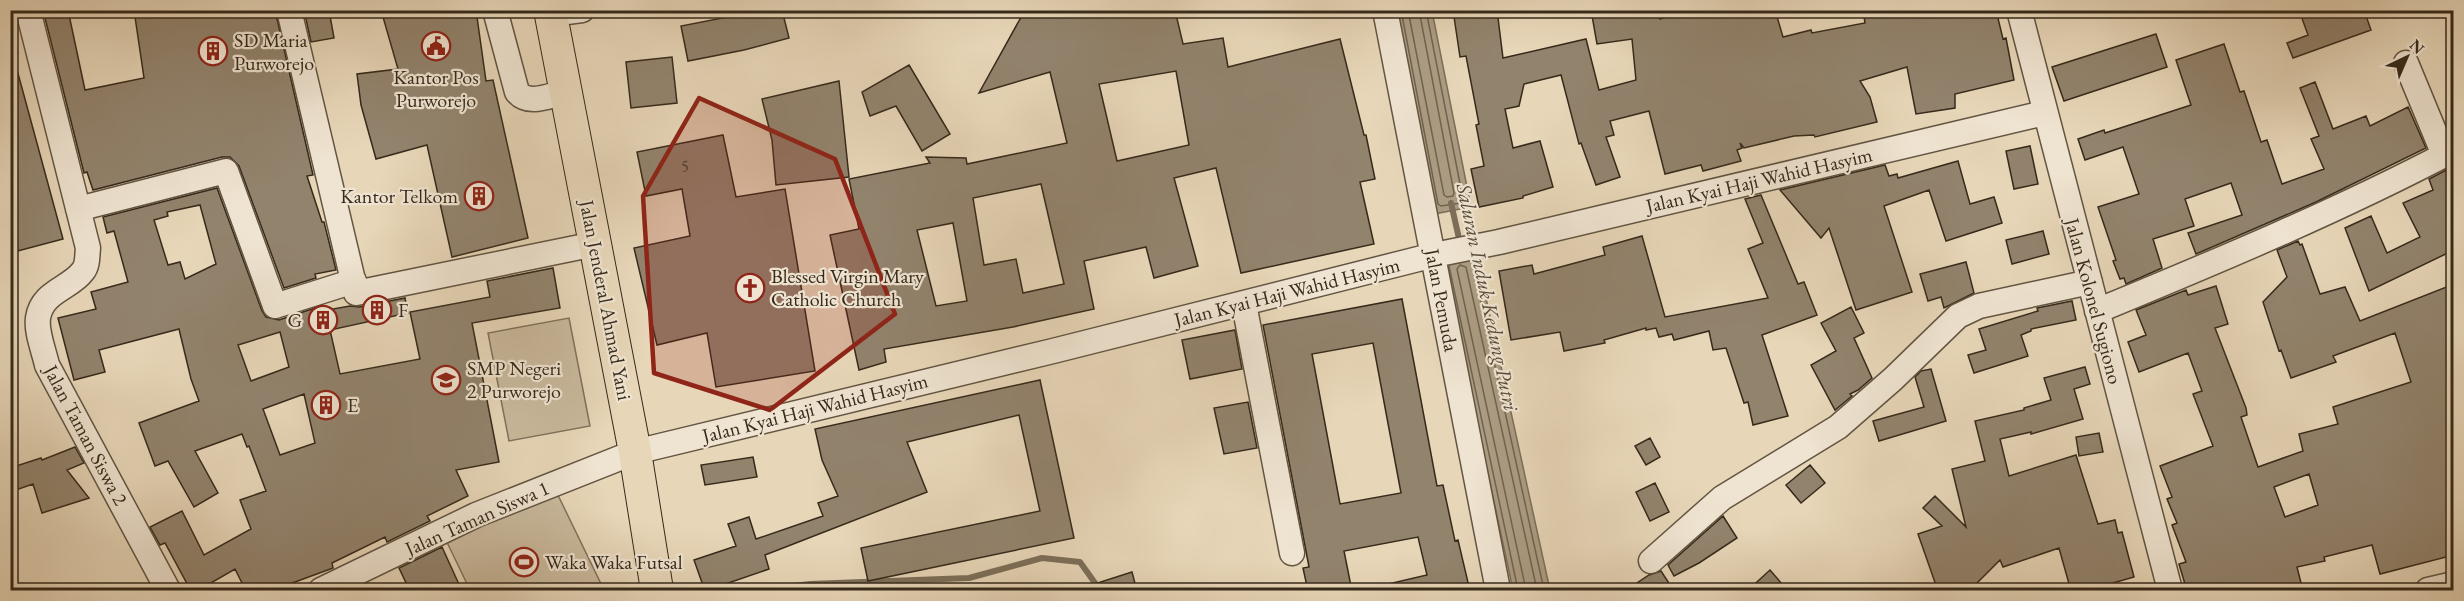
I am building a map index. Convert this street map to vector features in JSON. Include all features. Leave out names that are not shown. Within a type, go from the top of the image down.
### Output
[{"type":"main road","name":"Jalan Jenderal Ahmad Yani","points":[[551,12],[635,452],[657,591]]},
{"type":"street","name":"Jalan Taman Siswa 2","points":[[28,10],[88,248],[87,262],[83,272],[61,287],[43,305],[37,319],[41,341],[47,364],[168,591]]},
{"type":"street","points":[[289,10],[356,293],[595,244]]},
{"type":"street","points":[[495,10],[517,92],[522,98],[529,100],[566,92]]},
{"type":"street","points":[[551,12],[582,10]]},
{"type":"street","name":"Jalan Pemuda","points":[[1385,10],[1498,591]]},
{"type":"street","name":"Jalan Kolonel Sugiono","points":[[2019,10],[2170,591]]},
{"type":"street","points":[[2097,311],[2259,243],[2394,182],[2449,153],[2406,63]]},
{"type":"street","name":"Jalan Kyai Haji Wahid Hasyim","points":[[635,452],[1245,304],[1434,255],[1499,242],[2044,112]]},
{"type":"street","points":[[78,208],[226,171],[275,306],[354,281]]},
{"type":"street","points":[[1651,561],[1722,498],[1838,428],[1958,316],[1979,306],[2090,282]]},
{"type":"street","points":[[1245,304],[1292,553]]},
{"type":"street","name":"Jalan Taman Siswa 1","points":[[321,591],[476,515],[635,452]]},
{"type":"street","points":[[2428,591],[2454,584]]},
{"type":"highlighted area","points":[[699,98],[835,159],[895,314],[770,410],[654,373],[643,196]]},
{"type":"shaded area","points":[[569,318],[590,426],[509,441],[488,333]]},
{"type":"shaded area","name":"Waka Waka Futsal","points":[[556,491],[604,590],[470,590],[443,534]]},
{"type":"water","points":[[1394,11],[1432,11],[1471,207],[1434,214]]},
{"type":"water","points":[[1475,248],[1550,590],[1513,590],[1441,255]]},
{"type":"building","points":[[43,10],[68,10],[85,90],[144,78],[134,10],[275,10],[313,175],[307,176],[322,222],[324,222],[336,270],[315,274],[316,278],[284,288],[239,166],[230,157],[222,157],[93,190],[87,172],[84,173]]},
{"type":"building","points":[[304,10],[329,10],[334,38],[311,42]]},
{"type":"building","points":[[381,10],[399,10],[400,15],[422,10],[476,10],[486,81],[493,80],[528,238],[452,257],[427,145],[376,159],[361,105],[357,74],[398,69]]},
{"type":"building","points":[[742,10],[782,10],[789,38],[688,61],[681,26],[743,14]]},
{"type":"building","points":[[1025,10],[1175,10],[1183,44],[1223,38],[1228,67],[1340,39],[1364,135],[1366,135],[1375,179],[1360,182],[1374,244],[1241,273],[1216,168],[1174,178],[1198,266],[1154,278],[1146,247],[1084,261],[1094,309],[1013,327],[884,349],[886,362],[859,370],[830,235],[859,229],[849,179],[930,163],[926,157],[966,158],[967,164],[1067,143],[1050,72],[979,93]],"holes":[[[1176,71],[1189,145],[1117,161],[1099,84]],[[1041,184],[1064,284],[1023,293],[1016,259],[984,265],[973,198]],[[953,223],[967,301],[936,306],[917,230]]]},
{"type":"building","points":[[1453,10],[1497,10],[1503,58],[1586,39],[1599,90],[1636,80],[1632,39],[1597,44],[1591,10],[1659,10],[1660,19],[1688,10],[1775,10],[1783,37],[1811,30],[1812,33],[1865,23],[1863,10],[1996,10],[2003,39],[2006,38],[2014,80],[1955,94],[1955,108],[1916,114],[1907,67],[1860,81],[1870,97],[1877,122],[1815,137],[1814,135],[1794,136],[1744,148],[1740,143],[1742,148],[1737,150],[1741,161],[1703,171],[1701,165],[1665,174],[1649,111],[1610,121],[1614,135],[1606,137],[1620,177],[1596,185],[1581,143],[1579,144],[1561,75],[1524,84],[1519,106],[1505,109],[1513,148],[1540,141],[1553,187],[1523,196],[1523,198],[1479,207],[1471,169],[1484,166],[1476,125],[1479,124],[1466,56],[1460,57]]},
{"type":"building","points":[[2299,10],[2364,10],[2371,30],[2293,58],[2287,43],[2308,35]]},
{"type":"building","points":[[2156,34],[2167,67],[2064,101],[2052,67]]},
{"type":"building","points":[[2224,44],[2240,92],[2244,91],[2261,142],[2267,140],[2282,184],[2324,169],[2311,139],[2319,136],[2300,88],[2315,82],[2333,129],[2366,116],[2370,126],[2408,107],[2426,148],[2316,202],[2196,254],[2188,233],[2242,215],[2231,183],[2185,199],[2194,226],[2153,239],[2162,268],[2126,284],[2124,278],[2120,279],[2113,261],[2116,260],[2098,207],[2139,194],[2123,147],[2085,160],[2078,139],[2104,130],[2105,133],[2191,105],[2176,60]]},
{"type":"building","points":[[672,57],[677,103],[631,108],[626,62]]},
{"type":"building","points":[[909,65],[950,134],[922,151],[896,106],[870,116],[862,92]]},
{"type":"building","points":[[10,66],[16,66],[63,239],[10,253],[10,212],[15,211],[10,194]]},
{"type":"building","points":[[839,81],[849,177],[776,185],[772,140],[762,99]]},
{"type":"building","name":"Blessed Virgin Mary Catholic Church","points":[[723,135],[736,197],[785,189],[815,371],[716,387],[707,333],[657,345],[634,248],[690,236],[682,189],[646,196],[637,152]]},
{"type":"building","points":[[2030,146],[2038,184],[2014,189],[2006,151]]},
{"type":"building","points":[[1958,161],[1970,204],[1994,197],[2002,223],[1946,241],[1929,190],[1884,206],[1912,292],[1856,310],[1829,228],[1821,238],[1780,190],[1885,165],[1889,176],[1897,174],[1898,178]]},
{"type":"building","points":[[2454,166],[2454,250],[2369,291],[2345,228],[2371,216],[2387,253],[2420,237],[2403,203],[2433,190],[2429,179]]},
{"type":"building","points":[[217,188],[266,317],[279,320],[321,306],[322,311],[405,298],[408,313],[330,330],[340,374],[420,359],[410,312],[490,297],[487,281],[553,268],[560,308],[472,323],[499,462],[456,470],[468,496],[427,516],[430,521],[387,542],[385,537],[332,563],[333,568],[276,589],[273,584],[262,591],[246,591],[235,569],[197,591],[191,591],[165,543],[160,545],[150,527],[182,511],[204,555],[251,529],[240,500],[266,491],[242,434],[195,451],[218,493],[194,507],[168,461],[155,466],[139,423],[199,401],[191,379],[179,329],[99,350],[105,372],[74,380],[58,318],[96,309],[91,292],[128,282],[114,231],[107,233],[103,217]],"holes":[[[200,205],[216,264],[185,279],[180,262],[168,265],[154,220],[168,216],[167,212]],[[280,332],[289,367],[251,381],[238,345]],[[304,394],[315,443],[280,455],[263,409]]]},
{"type":"building","points":[[1761,195],[1798,284],[1804,282],[1817,315],[1762,335],[1788,416],[1753,425],[1748,402],[1744,403],[1726,348],[1713,350],[1709,331],[1674,340],[1672,334],[1659,337],[1656,328],[1646,330],[1646,328],[1604,340],[1605,343],[1564,351],[1560,332],[1511,340],[1499,271],[1532,265],[1534,274],[1605,255],[1603,247],[1642,236],[1665,317],[1768,298],[1748,249],[1763,243],[1745,199]]},
{"type":"building","points":[[2043,231],[2049,254],[2012,264],[2006,240]]},
{"type":"building","points":[[2298,241],[2300,245],[2302,244],[2320,294],[2345,287],[2360,321],[2454,284],[2454,555],[2380,574],[2372,545],[2324,557],[2325,561],[2297,567],[2303,591],[2187,591],[2179,564],[2186,562],[2172,525],[2177,523],[2167,499],[2172,497],[2160,466],[2213,446],[2193,394],[2202,391],[2188,353],[2139,372],[2128,342],[2146,335],[2136,310],[2186,290],[2188,295],[2216,286],[2228,324],[2215,328],[2246,408],[2247,415],[2241,417],[2258,467],[2303,451],[2299,434],[2338,424],[2333,407],[2411,382],[2395,333],[2333,356],[2336,362],[2291,378],[2281,350],[2279,351],[2263,302],[2287,277],[2277,250]],"holes":[[[2309,474],[2318,505],[2285,517],[2274,487]]]},
{"type":"building","points":[[1966,262],[1974,293],[1944,308],[1941,297],[1928,301],[1920,274]]},
{"type":"building","points":[[1402,299],[1437,486],[1443,485],[1455,541],[1458,540],[1470,591],[1389,591],[1388,584],[1427,575],[1418,537],[1344,551],[1352,591],[1308,591],[1303,568],[1309,567],[1263,325]],"holes":[[[1373,343],[1401,493],[1340,504],[1312,354]]]},
{"type":"building","points":[[2072,301],[2076,320],[2031,329],[2021,335],[2028,356],[1974,373],[1968,355],[1986,350],[1979,329],[2038,311],[2037,308]]},
{"type":"building","points":[[1851,307],[1864,333],[1854,338],[1872,378],[1850,394],[1852,396],[1835,410],[1811,365],[1836,351],[1821,323]]},
{"type":"building","points":[[1235,330],[1242,369],[1190,379],[1182,340]]},
{"type":"building","points":[[2085,367],[2090,384],[2074,389],[2083,419],[2031,434],[2031,432],[2000,439],[2009,476],[2076,455],[2098,524],[2115,520],[2118,533],[2122,532],[2134,577],[2085,591],[2071,591],[2059,548],[2003,567],[2000,560],[1969,591],[1938,591],[1918,534],[1942,526],[1923,508],[1935,496],[1966,527],[1952,469],[1985,461],[1975,421],[2024,410],[2024,408],[2051,400],[2044,378]]},
{"type":"building","points":[[1931,369],[1946,421],[1879,441],[1873,421],[1924,407],[1915,377],[1921,371]]},
{"type":"building","points":[[1040,380],[1074,538],[868,581],[861,548],[1040,511],[1019,415],[907,442],[927,492],[765,555],[769,569],[705,591],[694,560],[736,546],[728,524],[749,517],[756,539],[823,516],[818,503],[838,496],[822,460],[815,429]]},
{"type":"building","points":[[1248,402],[1257,448],[1224,454],[1214,408]]},
{"type":"building","points":[[2099,433],[2103,452],[2079,456],[2076,437]]},
{"type":"building","points":[[1650,438],[1660,457],[1646,465],[1635,446]]},
{"type":"building","points":[[75,447],[84,463],[67,470],[89,498],[42,513],[33,484],[10,492],[10,468],[41,458],[42,460]]},
{"type":"building","points":[[753,457],[757,477],[705,485],[701,465]]},
{"type":"building","points":[[1810,465],[1825,483],[1801,503],[1786,485]]},
{"type":"building","points":[[1655,483],[1669,512],[1650,521],[1636,492]]},
{"type":"building","points":[[1723,516],[1737,538],[1674,576],[1668,565]]},
{"type":"building","points":[[442,547],[462,591],[410,591],[399,568]]},
{"type":"building","points":[[1770,570],[1788,591],[1747,591]]},
{"type":"building","points":[[1661,571],[1674,591],[1625,591],[1649,575]]},
{"type":"building","points":[[1132,572],[1137,591],[1085,591],[1085,587]]},
{"type":"waterway","name":"Saluran Induk Kedung Putri","points":[[1451,203],[1460,243]]},
{"type":"waterway","points":[[757,590],[810,584],[969,578],[1042,558],[1080,562],[1100,590]]},
{"type":"place","name":"Kantor Pos Purworejo","points":[[436,46]]},
{"type":"place","name":"SD Maria Purworejo","points":[[213,51]]},
{"type":"place","name":"Kantor Telkom","points":[[479,196]]},
{"type":"place","name":"Blessed Virgin Mary Catholic Church","points":[[750,288]]},
{"type":"place","name":"F","points":[[377,310]]},
{"type":"place","name":"G","points":[[323,320]]},
{"type":"place","name":"SMP Negeri 2 Purworejo","points":[[446,380]]},
{"type":"place","name":"E","points":[[326,405]]},
{"type":"place","name":"Waka Waka Futsal","points":[[524,562]]}]
